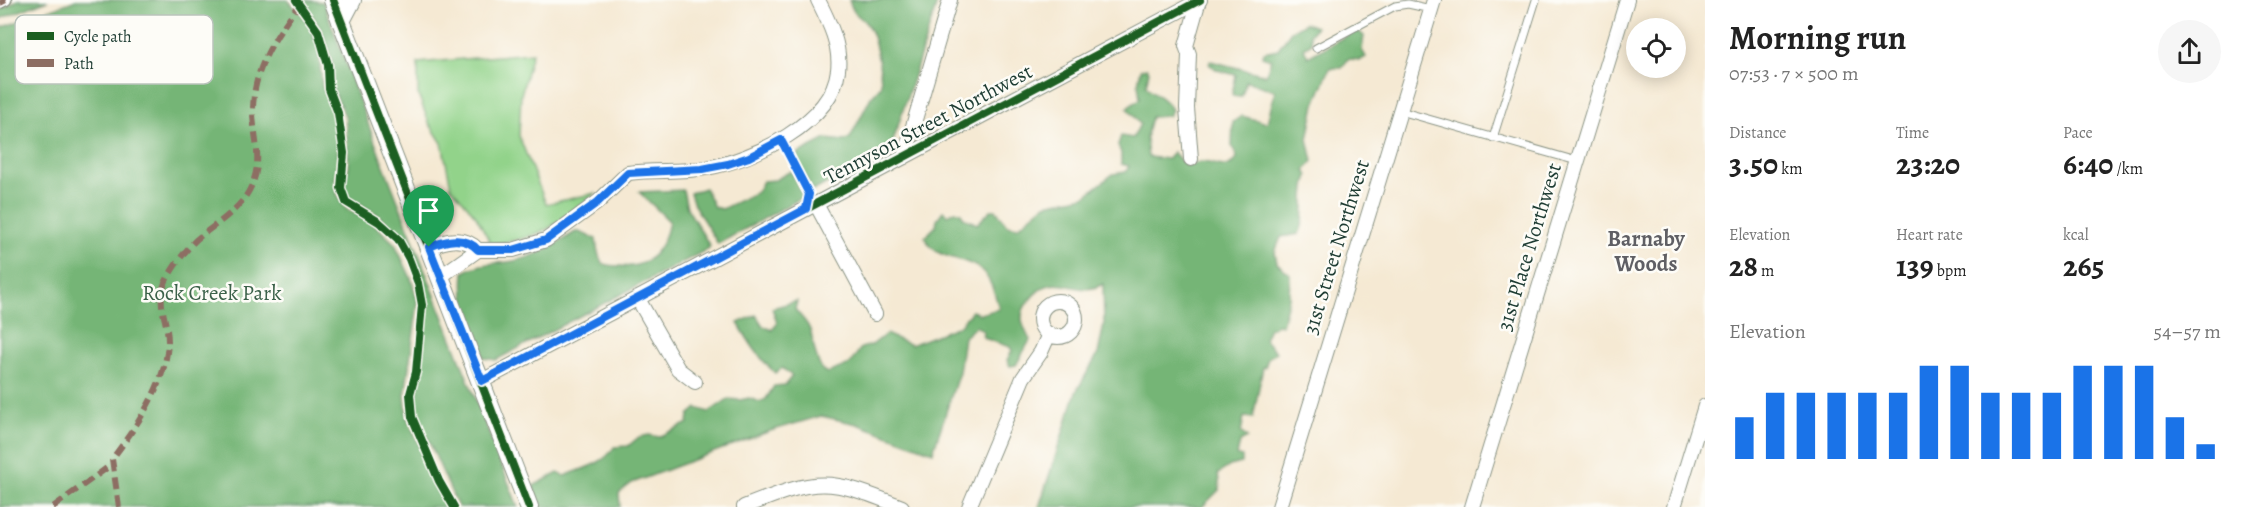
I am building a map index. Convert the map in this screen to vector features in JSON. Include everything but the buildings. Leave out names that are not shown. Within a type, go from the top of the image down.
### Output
[{"type":"street","points":[[0,3],[6,0]]},
{"type":"street","points":[[333,0],[529,507]]},
{"type":"street","points":[[341,21],[352,0]]},
{"type":"street","points":[[441,276],[478,250],[513,250],[546,240],[590,209],[628,173],[702,169],[728,164],[749,157],[781,140],[823,105],[832,92],[836,80],[838,68],[835,38],[819,0]]},
{"type":"street","points":[[904,157],[950,0]]},
{"type":"street","points":[[1191,159],[1187,108],[1189,54],[1186,46],[1200,0]]},
{"type":"street","name":"Tennyson Street Northwest","points":[[482,381],[1200,0]]},
{"type":"street","name":"31st Place Northwest","points":[[1472,507],[1627,0]]},
{"type":"street","name":"31st Street Northwest","points":[[1279,507],[1433,4]]},
{"type":"street","points":[[811,207],[875,314]]},
{"type":"street","points":[[429,247],[446,240],[459,240],[473,244],[478,250]]},
{"type":"street","points":[[638,298],[678,369],[695,382]]},
{"type":"street","points":[[969,507],[1023,378],[1049,334]]},
{"type":"street","points":[[1674,507],[1705,406]]},
{"type":"street","points":[[744,507],[796,487],[824,483],[849,486],[902,507]]},
{"type":"lane","points":[[1493,138],[1536,0]]},
{"type":"lane","points":[[1316,48],[1395,6],[1433,4]]},
{"type":"lane","points":[[1400,111],[1577,161]]},
{"type":"lane","points":[[781,140],[809,194],[811,207]]},
{"type":"green space","points":[[18,0],[48,0],[0,19],[0,10]]},
{"type":"green space","name":"Rock Creek Park","points":[[76,0],[288,0],[308,22],[318,45],[322,86],[334,113],[338,154],[335,179],[337,194],[346,209],[373,223],[395,244],[411,278],[418,303],[405,395],[407,417],[447,507],[0,507],[0,28],[15,22],[15,84],[213,84],[213,15],[35,15]]},
{"type":"green space","points":[[303,0],[323,2],[379,153],[518,507],[458,507],[416,412],[415,401],[422,366],[421,340],[427,303],[424,288],[416,263],[397,230],[377,214],[347,196],[344,189],[349,166],[345,116],[331,85],[332,62],[322,31]]},
{"type":"green space","points":[[849,0],[938,0],[891,148],[813,191],[797,161],[797,154],[826,139],[844,141],[850,138],[871,97],[881,86],[878,55],[871,31],[856,14]]},
{"type":"green space","points":[[1305,23],[1316,27],[1310,34],[1312,43],[1304,48],[1308,57],[1357,30],[1364,36],[1362,50],[1366,57],[1361,60],[1348,59],[1342,68],[1330,68],[1315,104],[1308,139],[1313,161],[1305,170],[1308,176],[1304,190],[1302,227],[1299,234],[1281,237],[1275,252],[1277,263],[1290,274],[1289,298],[1282,325],[1277,324],[1269,328],[1264,339],[1276,352],[1268,358],[1263,367],[1253,418],[1244,417],[1241,432],[1247,438],[1240,442],[1237,455],[1242,457],[1242,463],[1230,466],[1218,474],[1220,489],[1202,507],[1039,507],[1076,392],[1098,354],[1104,324],[1103,284],[1083,289],[1056,284],[1038,291],[1025,307],[1022,316],[1023,326],[1030,340],[1016,365],[1010,366],[1007,360],[1012,351],[1010,347],[984,338],[982,335],[984,332],[976,326],[964,337],[959,372],[933,452],[857,424],[821,416],[770,431],[632,483],[619,493],[620,507],[540,507],[533,486],[558,473],[565,476],[593,465],[605,458],[614,447],[628,446],[639,437],[649,435],[659,437],[688,423],[689,415],[697,408],[709,412],[728,399],[749,398],[760,402],[766,399],[774,386],[785,385],[792,376],[782,368],[775,373],[764,362],[738,323],[756,315],[763,326],[772,330],[777,323],[772,308],[797,301],[795,309],[808,325],[822,370],[828,373],[850,364],[861,348],[872,345],[886,334],[911,345],[959,326],[972,311],[980,314],[999,309],[995,293],[985,273],[974,265],[936,251],[925,237],[936,226],[937,219],[943,211],[948,215],[955,211],[961,213],[964,218],[977,224],[991,210],[996,210],[1007,225],[1018,227],[1046,204],[1085,196],[1113,174],[1126,172],[1129,166],[1121,164],[1118,145],[1121,136],[1133,138],[1140,124],[1127,108],[1140,99],[1138,83],[1141,69],[1147,68],[1149,71],[1146,86],[1164,100],[1172,110],[1168,116],[1151,117],[1146,138],[1148,157],[1168,159],[1173,152],[1186,166],[1201,162],[1221,166],[1229,165],[1237,157],[1232,146],[1233,122],[1242,116],[1267,123],[1275,91],[1246,81],[1242,96],[1234,96],[1232,94],[1236,75],[1217,70],[1209,64],[1210,61],[1266,75],[1271,59],[1262,56],[1264,52],[1278,49],[1291,31]]},
{"type":"green space","points":[[532,53],[521,95],[519,136],[546,204],[596,193],[560,221],[537,234],[509,242],[491,244],[476,216],[451,187],[442,143],[429,123],[418,94],[418,63]]},
{"type":"green space","points":[[791,171],[803,197],[718,244],[694,205],[690,193],[705,188],[714,207],[722,209],[757,192],[763,181],[775,180]]},
{"type":"green space","points":[[683,190],[687,208],[710,246],[708,249],[496,360],[484,358],[468,316],[463,283],[464,272],[477,266],[526,258],[549,248],[577,231],[596,239],[599,257],[604,264],[630,266],[639,264],[647,261],[659,248],[664,240],[669,221],[639,192]]},
{"type":"marked path","points":[[0,3],[6,0]]},
{"type":"marked path","points":[[119,507],[112,459],[149,404],[162,373],[168,341],[162,305],[165,283],[193,243],[229,214],[249,192],[257,165],[253,114],[254,97],[261,67],[267,53],[302,0]]},
{"type":"marked path","points":[[53,507],[111,465]]},
{"type":"cycle path","points":[[296,0],[318,31],[328,65],[329,89],[338,113],[344,153],[341,188],[346,202],[379,222],[398,239],[418,283],[422,305],[416,372],[410,394],[412,417],[439,481],[454,507]]},
{"type":"cycle path","points":[[333,0],[529,507]]},
{"type":"cycle path","points":[[482,381],[1200,0]]},
{"type":"district","name":"Barnaby Woods","points":[[1646,250]]},
{"type":"route","points":[[781,140],[809,194],[806,209],[482,381],[429,247],[446,240],[459,240],[473,244],[478,250],[513,250],[533,246],[574,222],[628,173],[702,169],[728,164],[749,157],[781,140]]}]
